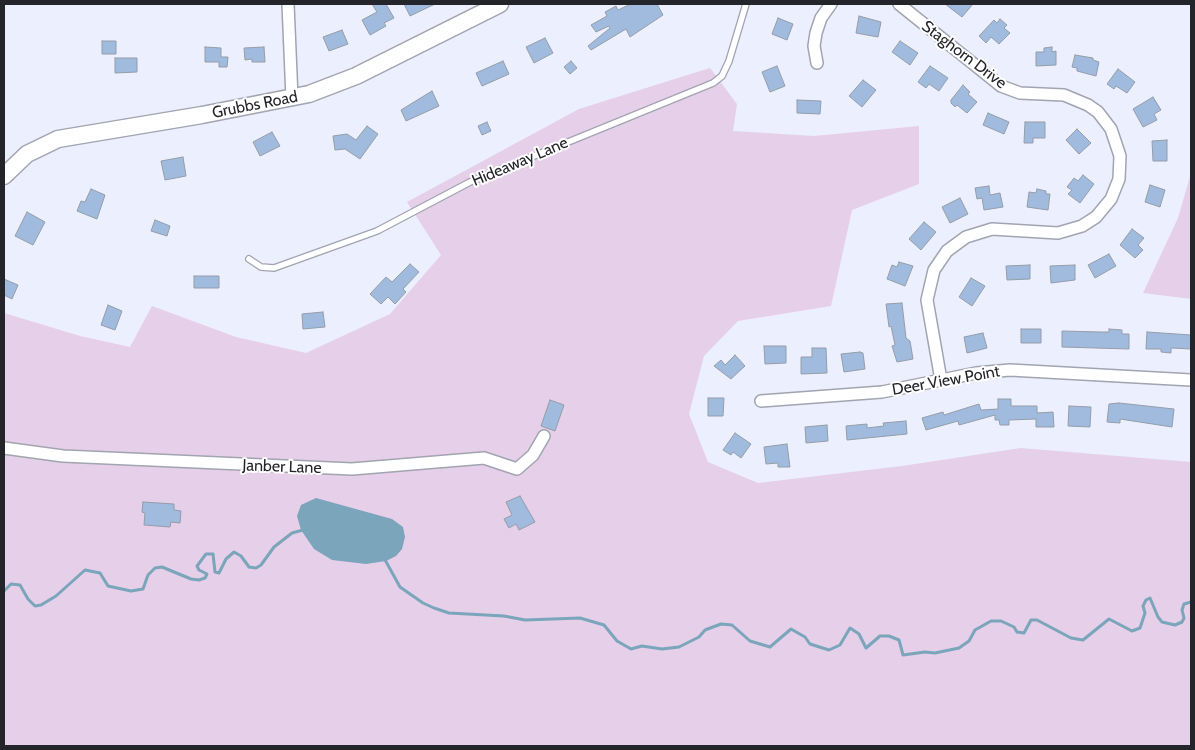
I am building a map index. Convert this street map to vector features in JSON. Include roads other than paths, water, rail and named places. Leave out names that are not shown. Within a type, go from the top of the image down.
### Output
[{"type":"street","points":[[288,4],[292,98]]},
{"type":"street","name":"Grubbs Road","points":[[4,176],[27,154],[58,139],[309,94],[356,76],[500,4]]},
{"type":"street","points":[[818,63],[814,46],[816,33],[821,18],[831,4]]},
{"type":"street","name":"Staghorn Drive","points":[[899,4],[1001,86],[1020,94],[1064,95],[1088,105],[1098,112],[1111,129],[1120,156],[1119,179],[1111,199],[1102,212],[1082,226],[1058,233],[992,229],[966,237],[947,251],[934,270],[927,300],[941,380]]},
{"type":"street","name":"Deer View Point","points":[[761,401],[882,392],[941,380],[1010,370],[1191,380]]},
{"type":"street","name":"Janber Lane","points":[[4,448],[62,456],[352,470],[484,458],[517,469],[533,455],[544,436]]},
{"type":"lane","name":"Hideaway Lane","points":[[249,259],[261,267],[274,268],[377,231],[470,182],[713,83],[722,76],[729,60],[746,4]]},
{"type":"water","points":[[316,498],[392,519],[403,527],[405,537],[402,549],[396,556],[386,561],[366,564],[332,560],[314,549],[301,530],[297,516],[301,505]]},
{"type":"waterway","points":[[4,591],[11,584],[20,585],[28,599],[35,606],[41,605],[56,596],[85,570],[100,573],[108,586],[131,591],[143,589],[148,575],[155,568],[162,567],[191,579],[199,580],[205,578],[207,574],[199,570],[197,566],[206,554],[213,554],[215,572],[219,573],[226,559],[234,552],[241,556],[249,567],[256,568],[261,565],[274,547],[292,533],[303,530]]},
{"type":"waterway","points":[[384,558],[400,587],[423,603],[434,608],[449,613],[504,616],[525,620],[580,618],[604,625],[617,641],[631,649],[642,646],[662,649],[679,647],[699,637],[705,630],[721,624],[732,625],[750,641],[770,647],[791,629],[805,637],[810,644],[829,650],[840,645],[850,628],[859,634],[866,648],[880,636],[889,636],[899,640],[903,655],[925,652],[935,653],[959,648],[969,641],[975,630],[991,621],[1001,621],[1014,627],[1017,632],[1024,633],[1031,620],[1037,620],[1071,638],[1083,640],[1109,619],[1132,631],[1140,628],[1145,613],[1143,606],[1146,600],[1150,598],[1162,622],[1175,625],[1182,622],[1184,618],[1182,610],[1184,604],[1191,602]]}]
